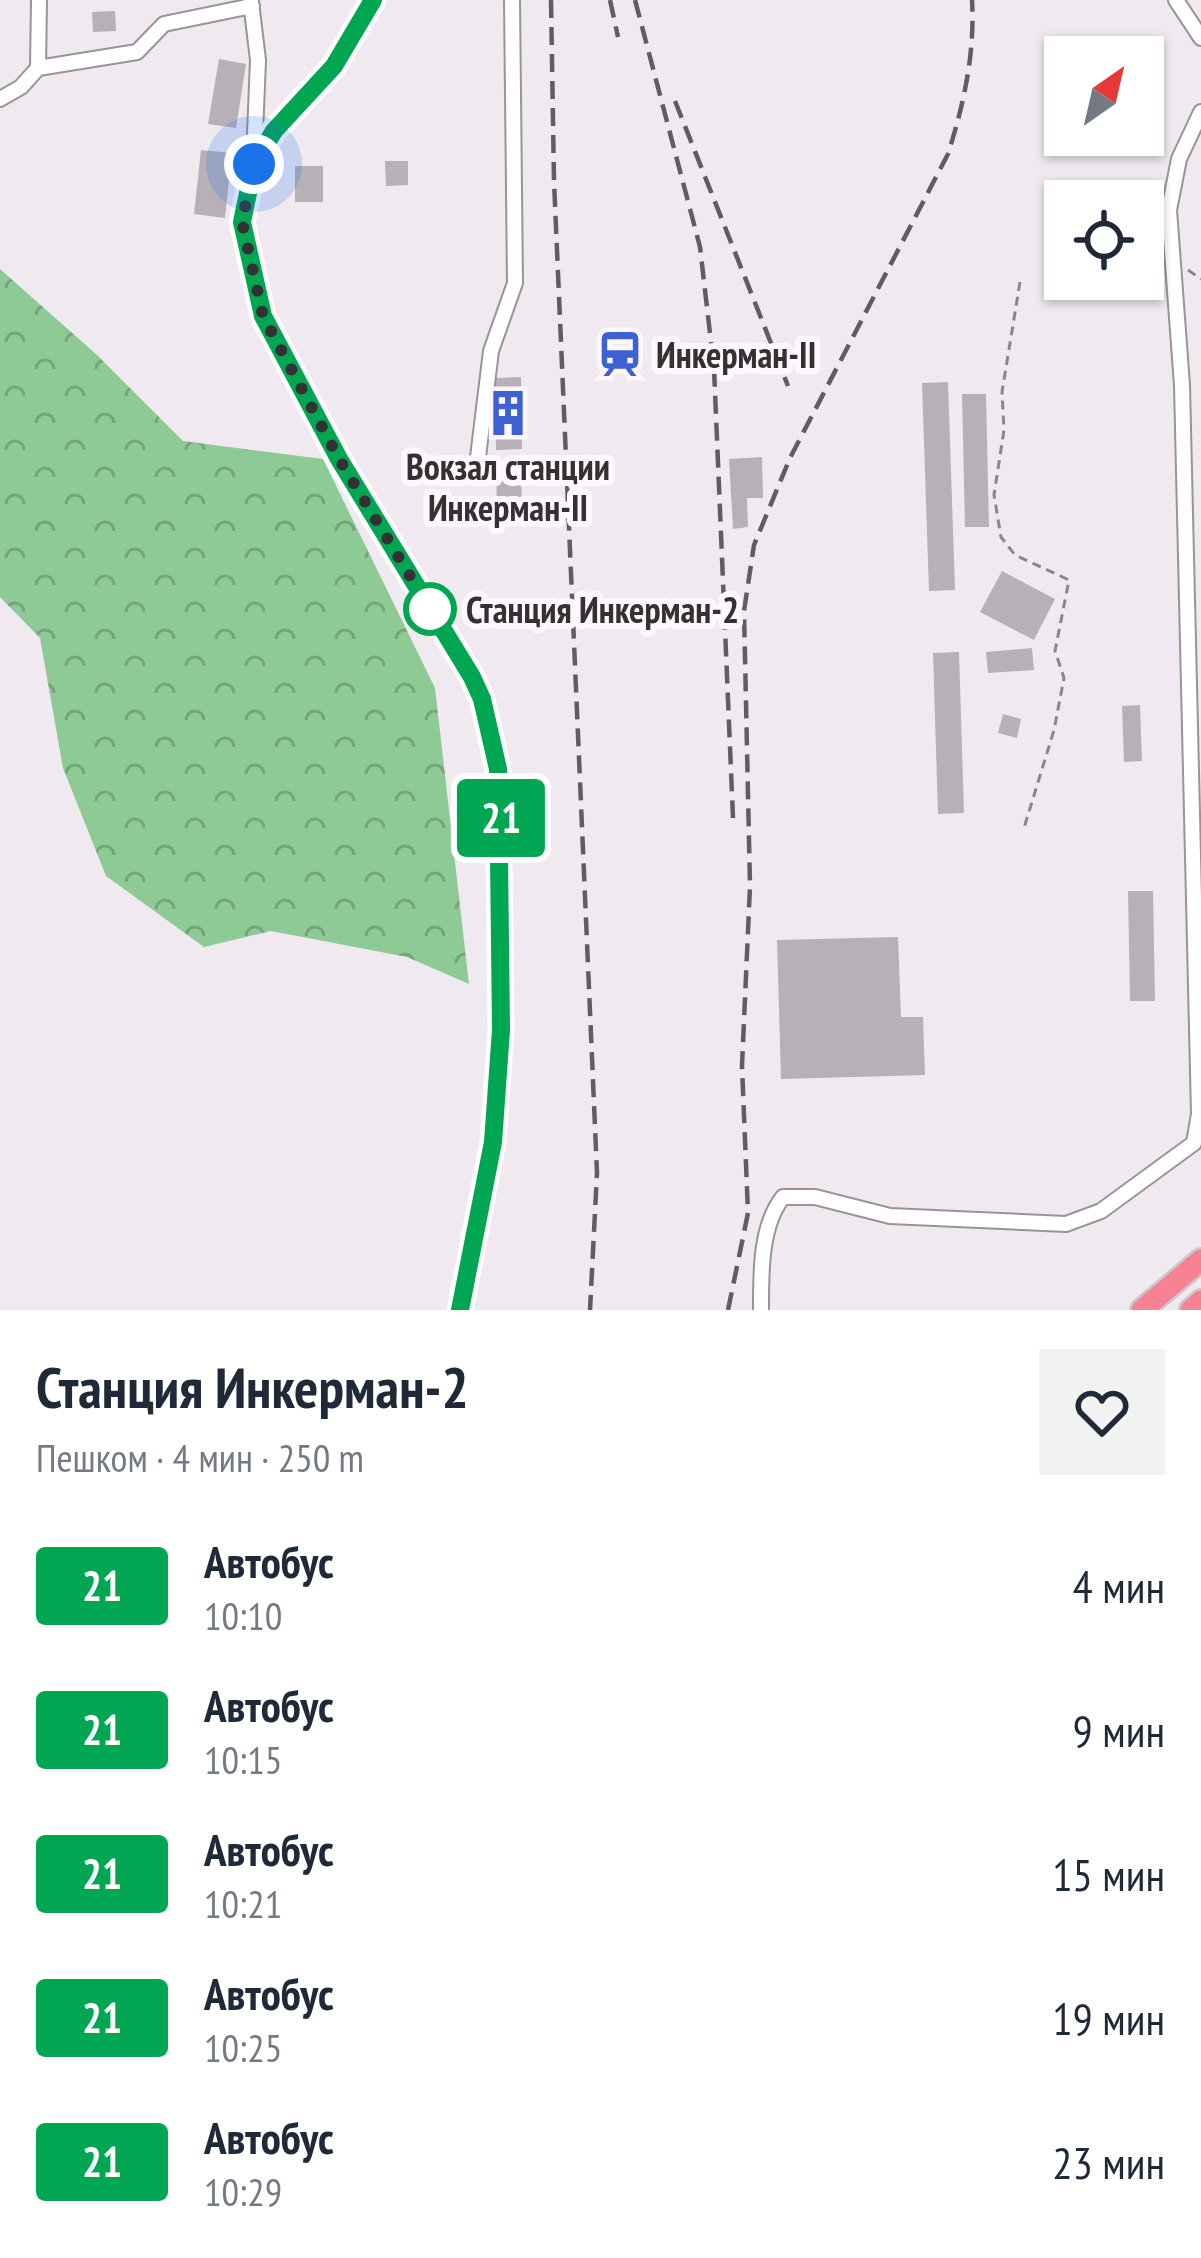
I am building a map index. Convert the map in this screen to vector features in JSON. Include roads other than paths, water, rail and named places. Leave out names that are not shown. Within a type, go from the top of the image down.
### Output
[{"type":"highway","points":[[1142,1310],[1201,1260]]},
{"type":"highway","points":[[1191,1310],[1201,1301]]},
{"type":"main road","points":[[373,0],[334,66],[274,131],[254,164],[242,222],[263,316],[339,459],[472,677],[498,769],[499,1092],[460,1310]]},
{"type":"street","points":[[38,68],[39,0]]},
{"type":"street","points":[[478,458],[491,351],[515,283],[512,0]]},
{"type":"street","points":[[1175,0],[1201,38]]},
{"type":"street","points":[[0,99],[38,68],[137,52],[164,24],[251,3],[258,60],[254,164]]},
{"type":"street","points":[[761,1310],[761,1270],[772,1210],[783,1198],[815,1197],[890,1216],[1066,1223],[1101,1211],[1194,1143],[1199,1114],[1182,385],[1169,210],[1180,159],[1201,112]]},
{"type":"railway","points":[[551,0],[554,181],[597,1173],[590,1310]]},
{"type":"railway","points":[[610,0],[618,37]]},
{"type":"railway","points":[[635,0],[700,247],[714,368],[733,818]]},
{"type":"railway","points":[[728,1310],[748,1213],[742,1066],[750,886],[744,611],[754,545],[790,458],[948,154],[967,78],[972,0]]},
{"type":"railway","points":[[675,101],[788,386]]},
{"type":"place","name":"Инкерман-II","points":[[620,354]]},
{"type":"place","name":"Вокзал станции Инкерман-II","points":[[508,413]]},
{"type":"place","name":"Станция Инкерман-2","points":[[430,609]]}]
